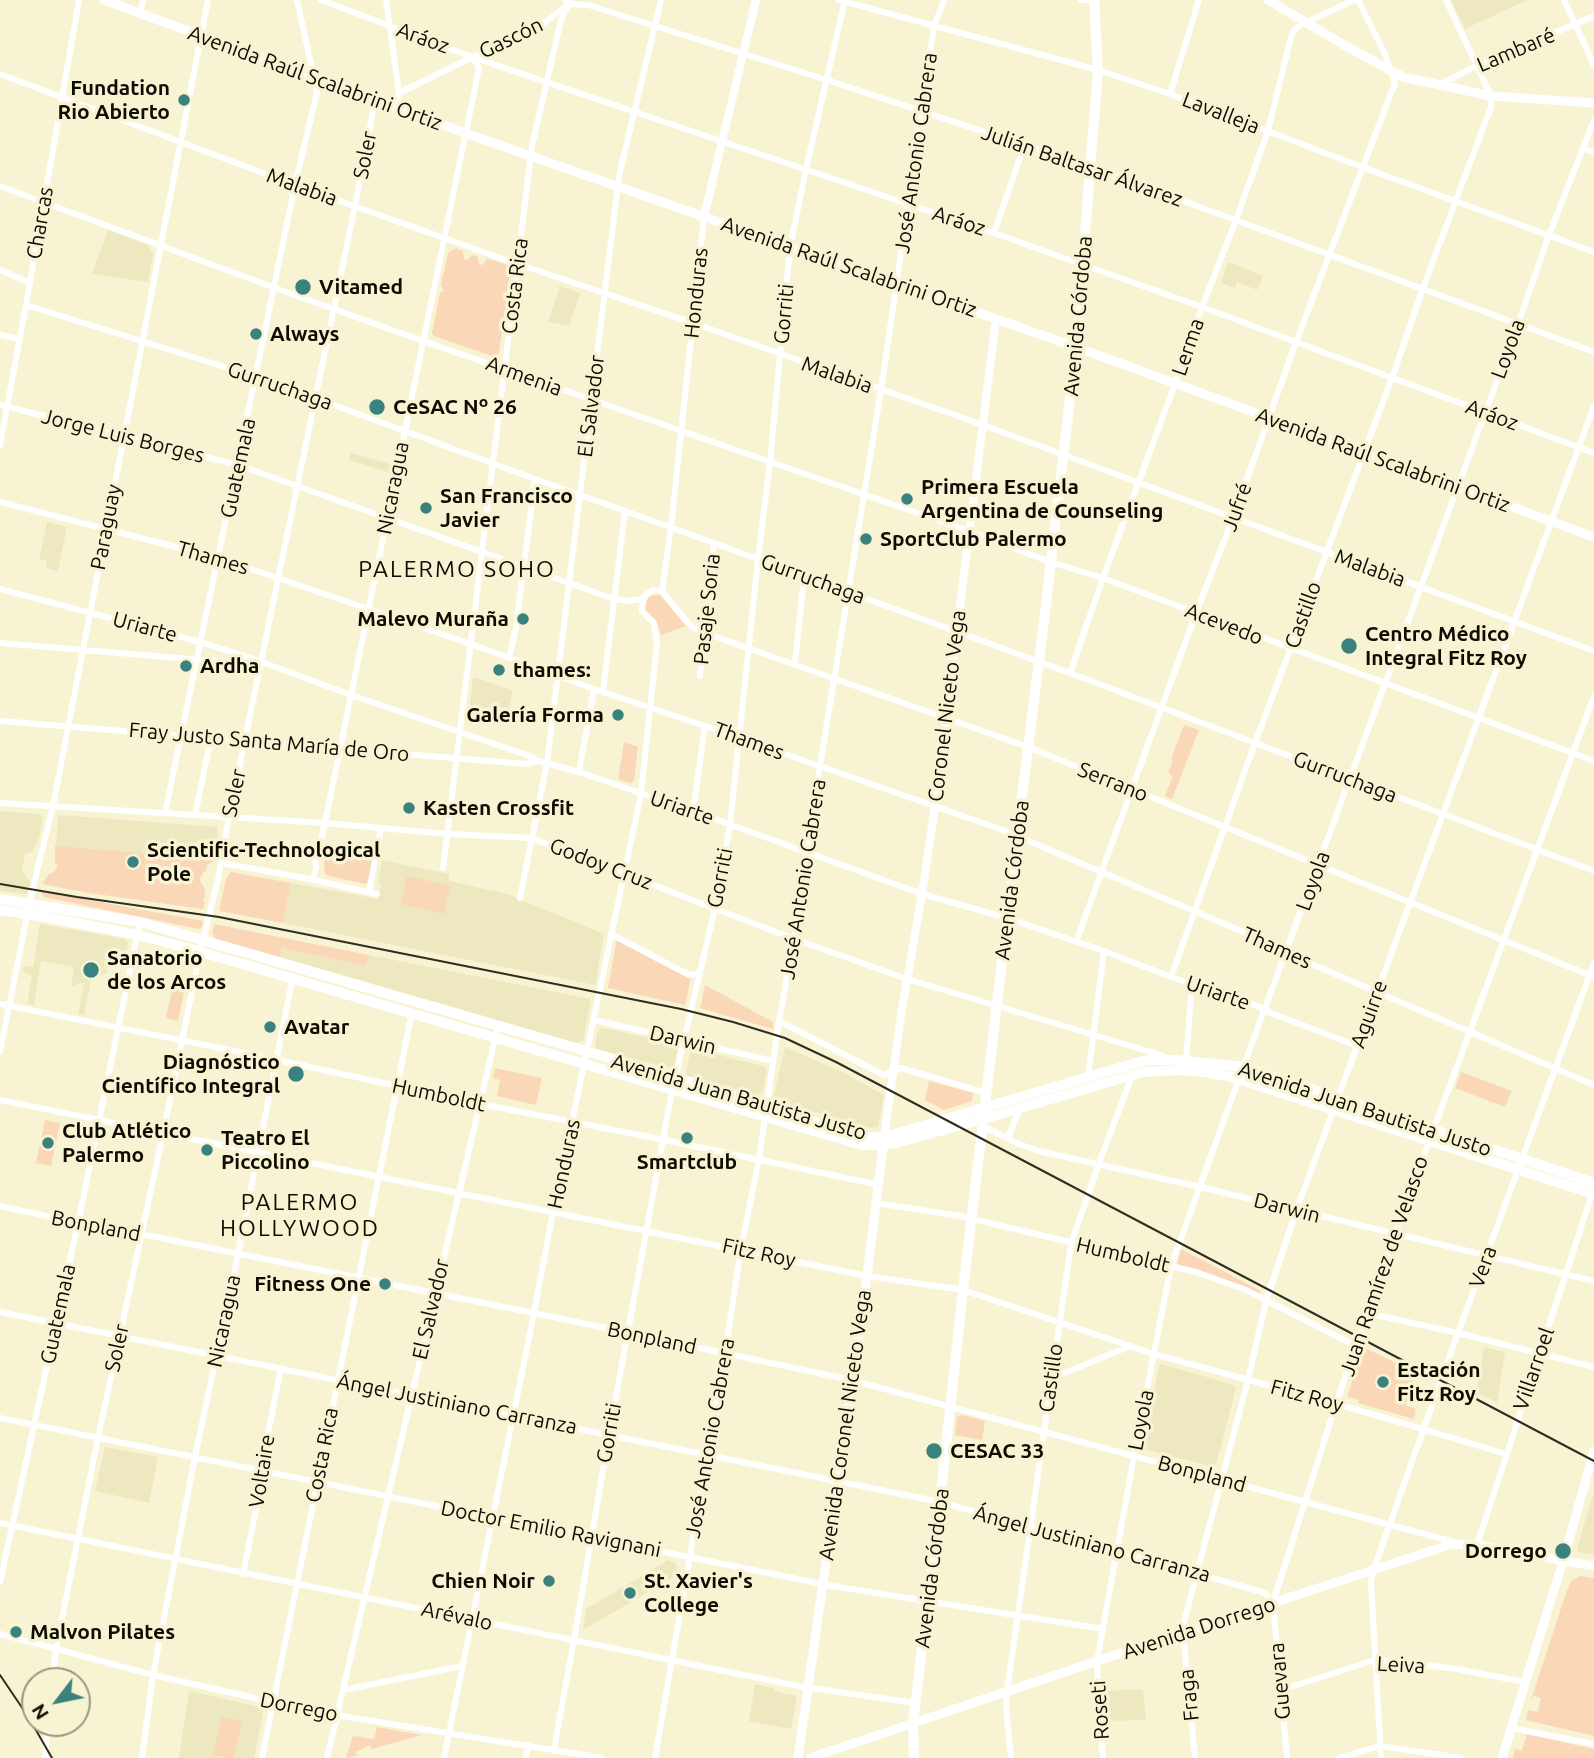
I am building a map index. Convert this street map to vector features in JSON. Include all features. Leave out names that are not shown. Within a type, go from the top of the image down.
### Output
[{"type":"main road","name":"Avenida Raúl Scalabrini Ortiz","points":[[104,0],[464,133],[996,318],[1594,537]]},
{"type":"main road","name":"Avenida Córdoba","points":[[914,1758],[915,1703],[1076,347],[1098,70],[1095,0]]},
{"type":"main road","points":[[1268,0],[1403,77],[1491,96],[1594,103]]},
{"type":"main road","name":"Avenida Juan Bautista Justo","points":[[0,899],[138,935],[202,946]]},
{"type":"main road","name":"Avenida Juan Bautista Justo","points":[[0,910],[29,908],[140,922],[202,946],[413,1008],[496,1032],[586,1052],[674,1084],[862,1145],[984,1118],[1133,1074],[1181,1070],[1239,1079],[1334,1110],[1430,1135]]},
{"type":"main road","name":"Avenida Juan Bautista Justo","points":[[496,1032],[584,1065],[674,1084]]},
{"type":"main road","name":"Avenida Juan Bautista Justo","points":[[984,1118],[1088,1077],[1148,1060],[1180,1060],[1243,1067],[1338,1099],[1430,1135],[1594,1190]]},
{"type":"main road","name":"Avenida Coronel Niceto Vega","points":[[798,1758],[867,1276],[883,1141]]},
{"type":"main road","points":[[1502,1758],[1594,1451]]},
{"type":"main road","name":"Avenida Dorrego","points":[[810,1758],[1446,1546],[1477,1545],[1594,1566]]},
{"type":"street","name":"Charcas","points":[[0,445],[3,406],[20,339],[79,0]]},
{"type":"street","points":[[139,14],[143,0]]},
{"type":"street","name":"Paraguay","points":[[0,1052],[53,806],[208,0]]},
{"type":"street","name":"Guatemala","points":[[165,813],[295,185],[317,92],[297,0]]},
{"type":"street","name":"Aráoz","points":[[321,0],[472,57],[994,233],[1202,307],[1594,453]]},
{"type":"street","name":"Soler","points":[[386,0],[400,93],[395,107]]},
{"type":"street","name":"Gascón","points":[[400,93],[547,21],[568,1],[584,0]]},
{"type":"street","name":"El Salvador","points":[[520,898],[547,763],[617,187],[661,0]]},
{"type":"street","name":"Honduras","points":[[662,590],[704,217],[756,0]]},
{"type":"street","name":"Lavalleja","points":[[843,0],[1098,70],[1170,94],[1594,252]]},
{"type":"street","name":"Gorriti","points":[[554,1749],[663,1140],[715,908],[730,825],[770,462],[790,247],[843,0]]},
{"type":"street","name":"José Antonio Cabrera","points":[[654,1758],[708,1455],[741,1249],[759,1159],[898,284],[934,26],[944,0]]},
{"type":"street","points":[[1081,0],[1095,0]]},
{"type":"street","points":[[1170,94],[1199,0]]},
{"type":"street","points":[[1305,23],[1356,0],[1392,72]]},
{"type":"street","points":[[1446,0],[1491,96]]},
{"type":"street","points":[[1564,0],[1594,65]]},
{"type":"street","name":"Julián Baltasar Álvarez","points":[[568,1],[827,80],[1091,167],[1594,352]]},
{"type":"street","name":"Costa Rica","points":[[443,868],[530,156],[561,20],[568,1]]},
{"type":"street","name":"Lambaré","points":[[1439,85],[1594,16]]},
{"type":"street","name":"Lerma","points":[[1070,673],[1268,131],[1291,37],[1296,28],[1305,23]]},
{"type":"street","name":"Nicaragua","points":[[313,880],[479,68],[472,57]]},
{"type":"street","name":"Jufré","points":[[1076,942],[1296,342],[1395,83],[1392,72]]},
{"type":"street","name":"Malabia","points":[[0,74],[295,185],[983,425],[1594,651]]},
{"type":"street","name":"Castillo","points":[[1171,977],[1491,107],[1491,96]]},
{"type":"street","name":"Soler","points":[[54,1667],[98,1438],[221,863],[375,101]]},
{"type":"street","name":"Loyola","points":[[1097,1661],[1171,1266],[1549,235],[1594,120]]},
{"type":"street","points":[[994,233],[1024,146]]},
{"type":"street","points":[[1584,149],[1594,152]]},
{"type":"street","name":"Armenia","points":[[0,186],[423,341],[1051,562]]},
{"type":"street","points":[[0,270],[30,283]]},
{"type":"street","name":"Gurruchaga","points":[[26,305],[257,377],[404,430],[1070,673],[1594,871]]},
{"type":"street","name":"Coronel Niceto Vega","points":[[890,1092],[935,806],[996,318]]},
{"type":"street","points":[[0,335],[20,339]]},
{"type":"street","name":"Jorge Luis Borges","points":[[3,406],[238,465],[614,599],[643,599]]},
{"type":"street","name":"Aguirre","points":[[1183,1633],[1266,1301],[1296,1211],[1594,406]]},
{"type":"street","points":[[509,658],[516,627],[535,479]]},
{"type":"street","name":"Thames","points":[[0,502],[219,558],[935,806],[1017,836],[1594,1085]]},
{"type":"street","points":[[603,691],[625,511]]},
{"type":"street","name":"Pasaje Soria","points":[[700,676],[714,543]]},
{"type":"street","name":"Acevedo","points":[[1051,562],[1103,578],[1594,761]]},
{"type":"street","points":[[795,664],[804,576]]},
{"type":"street","name":"Uriarte","points":[[0,589],[200,642],[262,662],[538,761],[579,772],[693,811],[922,894],[1007,918],[1104,951],[1192,985],[1260,1007],[1357,1046]]},
{"type":"street","points":[[643,599],[653,590],[662,590]]},
{"type":"street","name":"Serrano","points":[[662,590],[688,623],[705,633],[1028,747],[1592,976]]},
{"type":"street","name":"Honduras","points":[[443,1758],[553,1212],[641,794],[657,634],[654,623],[642,611],[643,599]]},
{"type":"street","points":[[0,643],[238,663],[262,662]]},
{"type":"street","points":[[579,772],[594,689]]},
{"type":"street","name":"Juan Ramírez de Velasco","points":[[1273,1603],[1367,1313],[1430,1135],[1594,695]]},
{"type":"street","name":"Fray Justo Santa María de Oro","points":[[0,721],[526,764],[538,761]]},
{"type":"street","points":[[693,811],[705,726]]},
{"type":"street","points":[[195,815],[211,737]]},
{"type":"street","name":"Godoy Cruz","points":[[0,803],[531,838],[794,939],[907,979],[1180,1060]]},
{"type":"street","points":[[369,892],[381,828]]},
{"type":"street","points":[[221,863],[377,894]]},
{"type":"street","name":"Guatemala","points":[[0,1582],[140,922]]},
{"type":"street","points":[[611,933],[689,975],[699,972]]},
{"type":"street","points":[[1088,1077],[1104,951]]},
{"type":"street","name":"Vera","points":[[1381,1758],[1371,1582],[1373,1571],[1555,1068],[1592,976],[1594,963]]},
{"type":"street","name":"Nicaragua","points":[[142,1758],[153,1675],[195,1457],[239,1254],[294,973]]},
{"type":"street","points":[[1180,1060],[1192,985]]},
{"type":"street","name":"Humboldt","points":[[0,1004],[879,1185]]},
{"type":"street","name":"Costa Rica","points":[[262,1758],[413,1008]]},
{"type":"street","name":"Darwin","points":[[594,1020],[773,1061]]},
{"type":"street","points":[[779,1021],[884,1075],[901,1069],[986,1093]]},
{"type":"street","name":"El Salvador","points":[[327,1758],[496,1032]]},
{"type":"street","name":"Castillo","points":[[1010,1758],[1007,1691],[1071,1244],[1133,1074]]},
{"type":"street","name":"Avenida Coronel Niceto Vega","points":[[883,1141],[890,1092]]},
{"type":"street","name":"Fitz Roy","points":[[0,1100],[867,1276],[963,1290],[1154,1354],[1506,1454]]},
{"type":"street","points":[[1008,1138],[1020,1108]]},
{"type":"street","name":"Darwin","points":[[984,1118],[1008,1138],[1030,1149],[1200,1186],[1594,1281]]},
{"type":"street","name":"Villarroel","points":[[1477,1545],[1594,1190]]},
{"type":"street","name":"Humboldt","points":[[876,1203],[972,1219],[1171,1266],[1230,1283],[1356,1346]]},
{"type":"street","name":"Bonpland","points":[[0,1206],[628,1332],[852,1380],[1459,1544]]},
{"type":"street","name":"Ángel Justiniano Carranza","points":[[0,1312],[940,1502],[1259,1591],[1266,1594],[1273,1603]]},
{"type":"street","points":[[1367,1313],[1594,1367]]},
{"type":"street","points":[[1052,1378],[1128,1346]]},
{"type":"street","name":"Voltaire","points":[[243,1574],[281,1368]]},
{"type":"street","name":"Doctor Emilio Ravignani","points":[[0,1418],[822,1584],[1103,1629]]},
{"type":"street","name":"Arévalo","points":[[0,1523],[807,1688],[915,1703]]},
{"type":"street","name":"Guevara","points":[[1273,1603],[1287,1758]]},
{"type":"street","name":"Fraga","points":[[1183,1633],[1195,1758]]},
{"type":"street","name":"Dorrego","points":[[0,1634],[153,1675],[274,1703],[602,1758]]},
{"type":"street","name":"Leiva","points":[[1281,1690],[1375,1660],[1525,1682]]},
{"type":"street","name":"Roseti","points":[[1097,1661],[1104,1758]]},
{"type":"street","points":[[344,1690],[462,1667]]},
{"type":"street","points":[[1511,1728],[1594,1744]]},
{"type":"street","points":[[45,1758],[48,1737]]},
{"type":"street","points":[[526,1758],[528,1745]]},
{"type":"street","points":[[1339,1758],[1380,1746],[1461,1758]]},
{"type":"shaded area","points":[[1451,0],[1527,0],[1465,29]]},
{"type":"shaded area","points":[[108,230],[148,245],[153,254],[148,282],[92,274]]},
{"type":"shaded area","points":[[456,248],[463,251],[464,259],[477,256],[479,264],[483,265],[489,259],[510,266],[498,358],[432,333],[440,293],[444,291],[441,284],[448,254]]},
{"type":"shaded area","points":[[1228,262],[1263,276],[1257,290],[1237,282],[1235,288],[1221,283]]},
{"type":"shaded area","points":[[560,286],[580,293],[569,326],[548,322]]},
{"type":"shaded area","points":[[351,453],[390,464],[388,472],[349,460]]},
{"type":"shaded area","points":[[47,522],[67,527],[58,571],[46,568],[47,561],[39,559]]},
{"type":"shaded area","points":[[660,595],[686,626],[661,635],[656,620],[644,607],[649,597]]},
{"type":"shaded area","points":[[473,677],[513,690],[507,717],[470,705]]},
{"type":"shaded area","points":[[1184,725],[1199,730],[1172,799],[1165,796],[1173,776],[1168,773]]},
{"type":"shaded area","points":[[624,742],[638,747],[634,781],[630,783],[618,779]]},
{"type":"shaded area","points":[[0,811],[40,814],[43,818],[33,851],[25,854],[22,871],[31,883],[26,894],[0,891]]},
{"type":"shaded area","name":"Scientific-Technological Pole","points":[[58,815],[218,827],[215,860],[207,865],[200,877],[206,896],[202,900],[205,902],[203,909],[134,899],[52,874],[58,866],[55,863]]},
{"type":"shaded area","points":[[55,846],[215,860],[207,865],[200,877],[206,896],[202,900],[205,902],[203,909],[42,884],[58,866],[55,863]]},
{"type":"shaded area","points":[[325,855],[373,860],[370,881],[365,884],[326,875]]},
{"type":"shaded area","points":[[382,860],[449,874],[449,881],[507,894],[604,934],[595,985],[283,923],[291,883],[378,899]]},
{"type":"shaded area","points":[[231,872],[291,883],[283,923],[219,911],[226,879]]},
{"type":"shaded area","points":[[407,876],[450,886],[444,914],[401,904]]},
{"type":"shaded area","points":[[40,891],[203,921],[202,927],[199,929],[44,897]]},
{"type":"shaded area","name":"Sanatorio de los Arcos","points":[[40,924],[126,939],[128,943],[126,954],[106,950],[107,973],[91,979],[84,1015],[78,1014],[84,982],[71,987],[74,967],[41,961],[34,1005],[27,1004],[32,975],[23,972],[24,966],[33,967]]},
{"type":"shaded area","points":[[214,924],[369,955],[366,966],[282,948],[280,957],[216,939],[212,933]]},
{"type":"shaded area","points":[[617,939],[691,978],[685,1005],[608,988]]},
{"type":"shaded area","points":[[282,948],[366,966],[369,955],[591,999],[583,1040],[577,1043],[280,957]]},
{"type":"shaded area","points":[[705,985],[773,1022],[773,1029],[700,1008]]},
{"type":"shaded area","points":[[172,989],[184,992],[178,1021],[166,1018]]},
{"type":"shaded area","points":[[603,1028],[675,1044],[678,1048],[674,1066],[669,1068],[596,1049],[598,1031]]},
{"type":"shaded area","points":[[785,1047],[842,1072],[884,1095],[878,1126],[872,1128],[778,1102],[774,1096]]},
{"type":"shaded area","points":[[694,1049],[763,1066],[767,1070],[762,1093],[757,1095],[688,1076],[686,1072],[690,1052]]},
{"type":"shaded area","points":[[495,1068],[542,1078],[536,1105],[497,1096],[500,1080],[493,1078]]},
{"type":"shaded area","points":[[1461,1072],[1512,1091],[1505,1107],[1455,1088]]},
{"type":"shaded area","points":[[929,1081],[973,1093],[972,1101],[944,1110],[925,1100]]},
{"type":"shaded area","name":"Club Atlético Palermo","points":[[45,1120],[60,1123],[51,1166],[36,1163]]},
{"type":"shaded area","points":[[1181,1249],[1261,1291],[1259,1295],[1177,1265]]},
{"type":"shaded area","name":"Estación Fitz Roy","points":[[1363,1347],[1417,1373],[1405,1405],[1416,1409],[1414,1419],[1358,1403],[1359,1400],[1347,1397]]},
{"type":"shaded area","points":[[1484,1347],[1505,1352],[1497,1403],[1477,1392]]},
{"type":"shaded area","points":[[1162,1364],[1234,1385],[1236,1388],[1216,1465],[1213,1467],[1142,1447],[1159,1366]]},
{"type":"shaded area","points":[[962,1415],[985,1421],[982,1440],[955,1435],[957,1417]]},
{"type":"shaded area","points":[[105,1447],[158,1457],[149,1503],[95,1491]]},
{"type":"shaded area","points":[[1594,1491],[1594,1554],[1579,1552],[1577,1549]]},
{"type":"shaded area","name":"St. Xavier's College","points":[[666,1560],[674,1562],[680,1573],[679,1579],[674,1577],[583,1630],[586,1609]]},
{"type":"shaded area","points":[[1580,1576],[1594,1578],[1594,1736],[1526,1720],[1528,1710],[1538,1712],[1541,1698],[1534,1696],[1531,1700],[1565,1596],[1571,1581]]},
{"type":"shaded area","points":[[755,1684],[797,1696],[791,1729],[749,1721]]},
{"type":"shaded area","points":[[1143,1689],[1146,1720],[1107,1721],[1104,1691]]},
{"type":"shaded area","points":[[189,1691],[264,1708],[254,1758],[179,1758]]},
{"type":"shaded area","points":[[222,1717],[242,1721],[234,1758],[213,1755]]},
{"type":"shaded area","points":[[377,1727],[421,1735],[372,1749],[369,1745],[356,1752],[357,1756],[346,1758],[353,1736],[374,1739]]},
{"type":"shaded area","points":[[1527,1734],[1594,1749],[1594,1758],[1513,1758],[1515,1749],[1522,1751]]},
{"type":"railway","points":[[0,884],[219,917],[681,1009],[785,1038],[836,1062],[1594,1461]]},
{"type":"railway","points":[[0,1675],[52,1758]]},
{"type":"place","name":"Fundation Rio Abierto","points":[[184,100]]},
{"type":"place","name":"Vitamed","points":[[303,287]]},
{"type":"place","name":"Always","points":[[256,334]]},
{"type":"place","name":"CeSAC Nº 26","points":[[377,407]]},
{"type":"place","name":"Primera Escuela Argentina de Counseling","points":[[907,499]]},
{"type":"place","name":"San Francisco Javier","points":[[426,508]]},
{"type":"place","name":"SportClub Palermo","points":[[866,539]]},
{"type":"place","name":"Malevo Muraña","points":[[523,619]]},
{"type":"place","name":"Centro Médico Integral Fitz Roy","points":[[1349,646]]},
{"type":"place","name":"Ardha","points":[[186,666]]},
{"type":"place","name":"thames:","points":[[499,670]]},
{"type":"place","name":"Galería Forma","points":[[618,715]]},
{"type":"place","name":"Kasten Crossfit","points":[[409,808]]},
{"type":"place","name":"Scientific-Technological Pole","points":[[133,862]]},
{"type":"place","name":"Sanatorio de los Arcos","points":[[91,970]]},
{"type":"place","name":"Avatar","points":[[270,1027]]},
{"type":"place","name":"Diagnóstico Científico Integral","points":[[296,1074]]},
{"type":"place","name":"Smartclub","points":[[687,1138]]},
{"type":"place","name":"Club Atlético Palermo","points":[[48,1143]]},
{"type":"place","name":"Teatro El Piccolino","points":[[207,1150]]},
{"type":"place","name":"Fitness One","points":[[385,1284]]},
{"type":"place","name":"Estación Fitz Roy","points":[[1383,1382]]},
{"type":"place","name":"CESAC 33","points":[[934,1451]]},
{"type":"place","name":"Dorrego","points":[[1563,1551]]},
{"type":"place","name":"Chien Noir","points":[[549,1581]]},
{"type":"place","name":"St. Xavier's College","points":[[630,1593]]},
{"type":"place","name":"Malvon Pilates","points":[[16,1632]]},
{"type":"district","name":"PALERMO SOHO","points":[[457,569]]},
{"type":"district","name":"PALERMO HOLLYWOOD","points":[[300,1215]]}]
